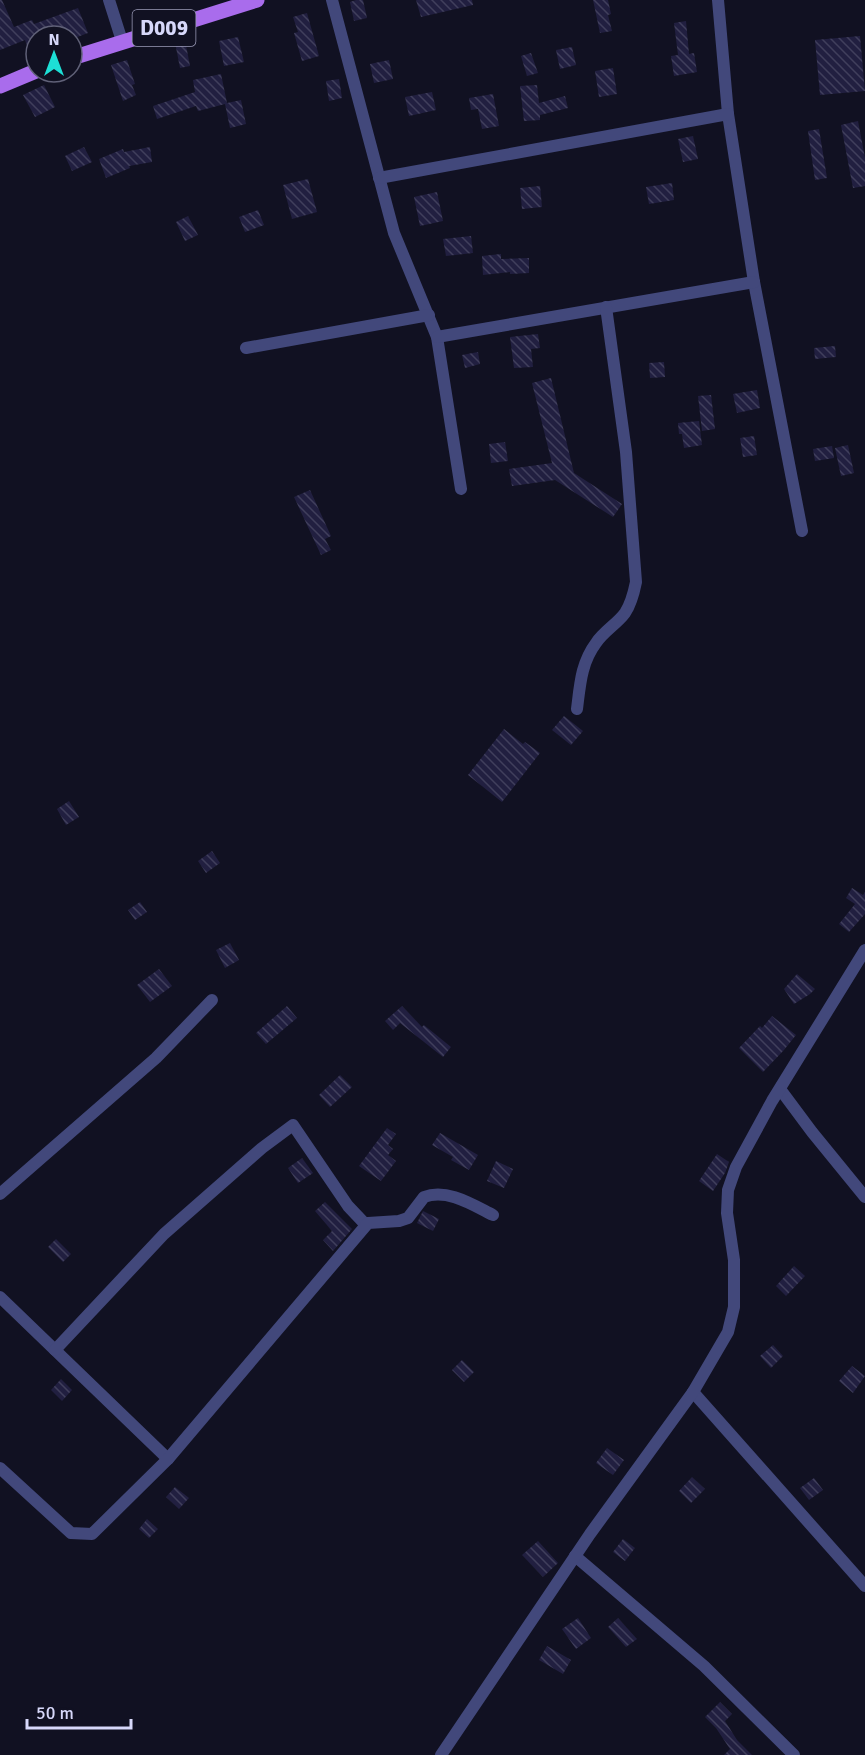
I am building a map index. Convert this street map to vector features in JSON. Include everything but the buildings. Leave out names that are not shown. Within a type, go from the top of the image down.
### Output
[{"type":"main road","name":"D009","points":[[84,54],[257,0]]},
{"type":"main road","points":[[0,86],[24,76]]},
{"type":"street","points":[[109,0],[122,41]]},
{"type":"street","points":[[332,0],[394,233],[437,337],[461,489]]},
{"type":"street","points":[[718,0],[728,114],[754,282],[802,531]]},
{"type":"street","points":[[379,178],[728,114]]},
{"type":"street","points":[[437,337],[754,282]]},
{"type":"street","points":[[577,709],[582,673],[589,654],[604,633],[625,612],[634,594],[636,582],[626,452],[606,308]]},
{"type":"street","points":[[246,348],[429,315]]},
{"type":"street","points":[[441,1755],[575,1556],[693,1392],[728,1332],[734,1307],[734,1260],[727,1213],[728,1191],[736,1167],[780,1089],[865,950]]},
{"type":"street","points":[[0,1194],[156,1058],[212,1000]]},
{"type":"street","points":[[780,1089],[865,1197]]},
{"type":"street","points":[[55,1350],[164,1234],[262,1148],[293,1125],[348,1206],[366,1225]]},
{"type":"street","points":[[0,1468],[71,1533],[92,1534],[168,1459],[366,1225],[374,1221],[399,1221],[408,1218],[424,1197],[436,1194],[453,1196],[493,1215]]},
{"type":"street","points":[[0,1297],[168,1459]]},
{"type":"street","points":[[693,1392],[865,1586]]},
{"type":"street","points":[[575,1556],[704,1666],[794,1755]]}]
